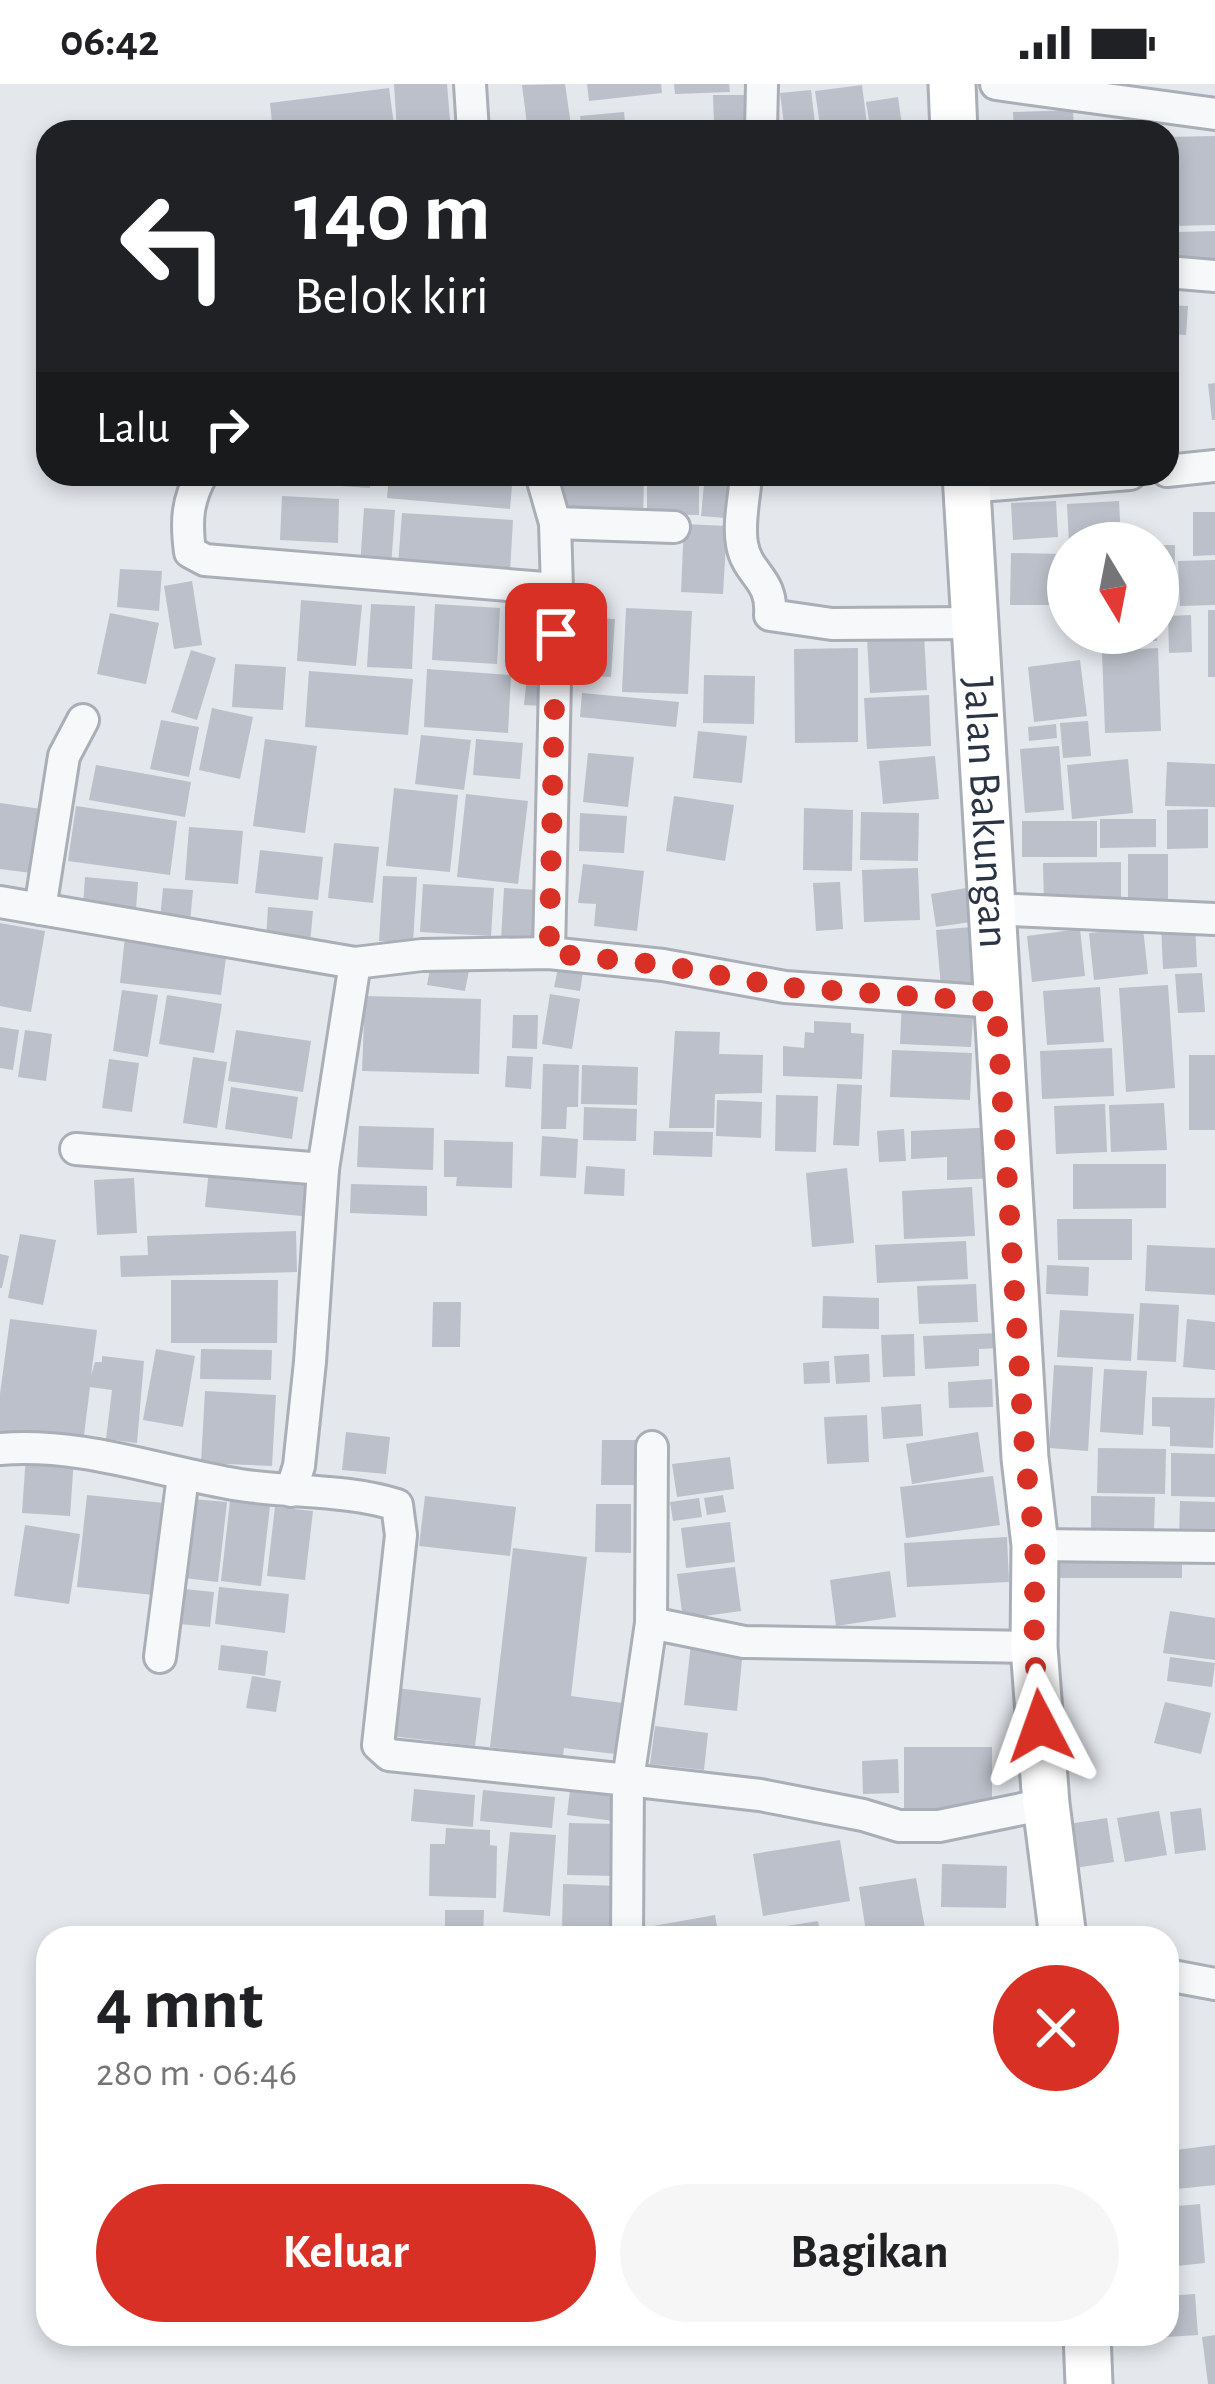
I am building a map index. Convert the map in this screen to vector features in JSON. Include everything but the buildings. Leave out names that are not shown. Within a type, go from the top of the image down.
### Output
[{"type":"main road","points":[[952,84],[954,120]]},
{"type":"main road","name":"Jalan Bakungan","points":[[966,486],[1025,1458],[1035,1545],[1034,1647],[1061,1926]]},
{"type":"main road","points":[[1087,2346],[1089,2384]]},
{"type":"street","points":[[470,84],[472,120]]},
{"type":"street","points":[[761,120],[762,84]]},
{"type":"street","points":[[996,84],[1215,114]]},
{"type":"street","points":[[1179,273],[1215,276]]},
{"type":"street","points":[[1179,469],[1215,466]]},
{"type":"street","points":[[196,486],[189,498],[190,552],[205,560],[557,589]]},
{"type":"street","points":[[544,486],[555,524],[557,589],[549,953]]},
{"type":"street","points":[[745,486],[741,542],[772,596],[770,615],[832,624],[973,623]]},
{"type":"street","points":[[555,524],[674,527]]},
{"type":"street","points":[[40,909],[64,756],[83,720]]},
{"type":"street","points":[[0,902],[355,963],[422,955],[549,953],[663,965],[784,987],[996,1002]]},
{"type":"street","points":[[991,908],[1215,919]]},
{"type":"street","points":[[292,1492],[310,1362],[322,1169],[355,963]]},
{"type":"street","points":[[76,1149],[322,1169]]},
{"type":"street","points":[[627,1926],[628,1780],[651,1623],[652,1447]]},
{"type":"street","points":[[0,1449],[92,1452],[184,1476],[292,1492],[361,1494],[397,1504],[401,1535],[378,1725],[378,1745],[389,1755],[760,1795],[863,1814],[899,1826],[939,1826],[1046,1804]]},
{"type":"street","points":[[160,1657],[184,1476]]},
{"type":"street","points":[[1035,1545],[1215,1547]]},
{"type":"street","points":[[651,1623],[744,1642],[1034,1647]]},
{"type":"street","points":[[1179,1977],[1215,1984]]},
{"type":"route","points":[[556,634],[549,953],[663,965],[784,987],[996,1002],[1025,1458],[1035,1545],[1034,1647],[1040,1726]]}]
